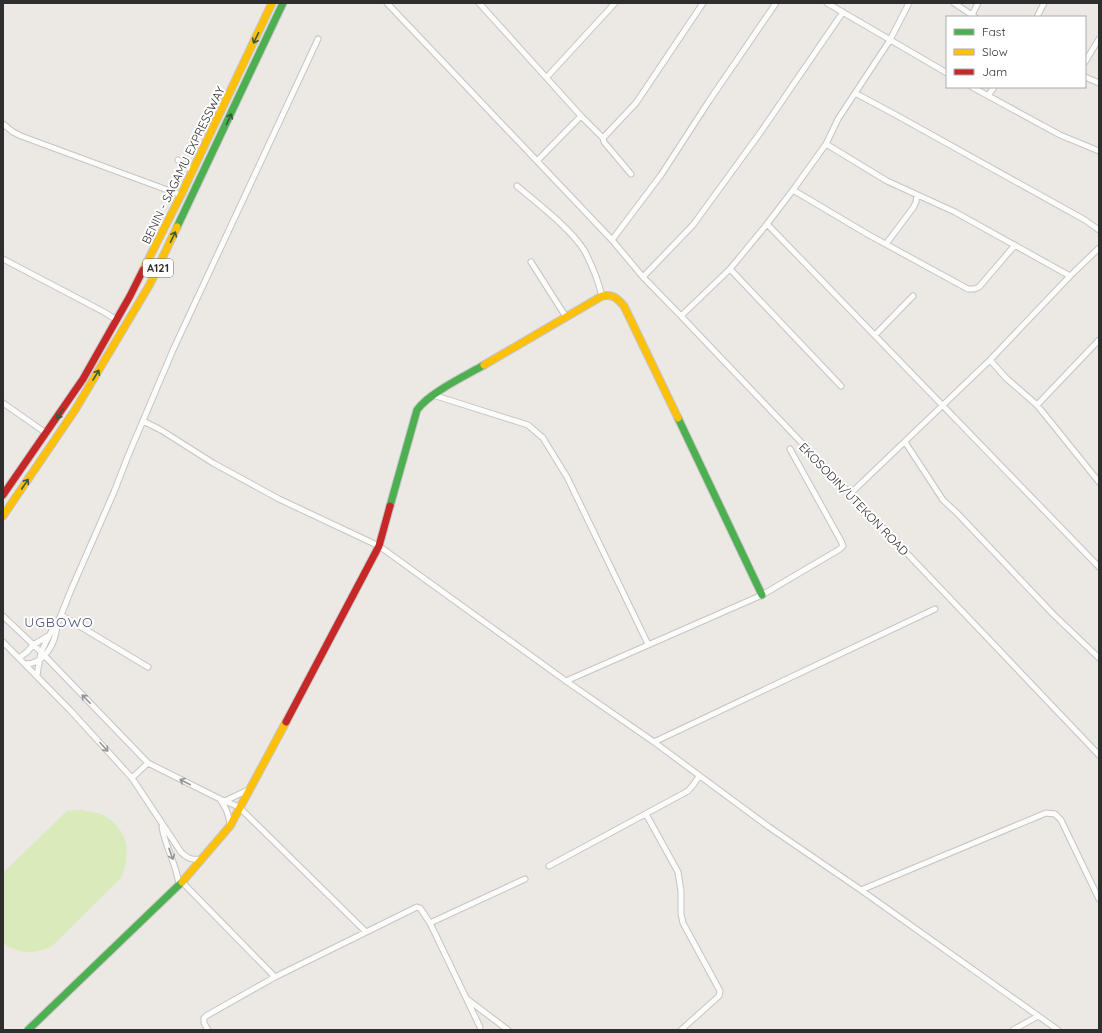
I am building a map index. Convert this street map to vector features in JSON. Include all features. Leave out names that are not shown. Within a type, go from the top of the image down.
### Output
[{"type":"main road","name":"BENIN - SAGAMU EXPRESSWAY","points":[[3,495],[83,379],[130,296],[181,195],[272,3]]},
{"type":"main road","name":"A121","points":[[3,516],[75,410],[154,276],[283,3]]},
{"type":"main road","points":[[28,1030],[181,883],[230,826],[306,686],[379,546],[417,410],[421,404],[433,395],[602,296],[610,294],[616,297],[624,306],[762,595]]},
{"type":"main road","points":[[130,296],[140,300]]},
{"type":"street","name":"EKOSODIN/UTEKON ROAD","points":[[387,3],[612,240],[643,277],[1099,755]]},
{"type":"street","points":[[479,3],[581,116],[603,138],[604,142],[631,174]]},
{"type":"street","points":[[547,77],[615,3]]},
{"type":"street","points":[[603,138],[636,103],[703,3]]},
{"type":"street","points":[[612,240],[661,175],[709,101],[776,3]]},
{"type":"street","points":[[827,3],[946,72]]},
{"type":"street","points":[[681,316],[730,269],[793,190],[826,144],[838,119],[890,40],[909,3]]},
{"type":"street","points":[[954,3],[974,16],[978,3]]},
{"type":"street","points":[[1038,16],[1044,3]]},
{"type":"street","points":[[643,277],[692,225],[760,133],[843,12]]},
{"type":"street","points":[[37,675],[48,636],[62,615],[71,590],[114,492],[172,350],[318,38]]},
{"type":"street","points":[[1086,60],[1099,39]]},
{"type":"street","points":[[1086,77],[1099,83]]},
{"type":"street","points":[[974,88],[1060,135],[1099,151]]},
{"type":"street","points":[[988,96],[993,88]]},
{"type":"street","points":[[855,93],[896,114],[1072,213],[1099,230]]},
{"type":"street","points":[[538,161],[581,116]]},
{"type":"street","points":[[3,124],[21,136],[181,195]]},
{"type":"street","points":[[826,144],[887,181],[955,212],[1070,276]]},
{"type":"street","points":[[178,160],[192,171]]},
{"type":"street","points":[[517,186],[566,228],[583,249],[598,278],[602,296]]},
{"type":"street","points":[[793,190],[886,244],[968,289],[979,287],[1015,245]]},
{"type":"street","points":[[886,244],[913,208],[917,195]]},
{"type":"street","points":[[767,224],[1099,567]]},
{"type":"street","points":[[850,494],[990,360],[1070,276],[1098,251]]},
{"type":"street","points":[[3,259],[104,312],[116,320]]},
{"type":"street","points":[[530,262],[566,317]]},
{"type":"street","points":[[730,269],[841,386]]},
{"type":"street","points":[[875,335],[913,296]]},
{"type":"street","points":[[1037,405],[1099,342]]},
{"type":"street","points":[[990,360],[1006,378],[1037,405],[1099,482]]},
{"type":"street","points":[[433,395],[528,426],[544,438],[567,477],[648,644]]},
{"type":"street","points":[[3,403],[47,433]]},
{"type":"street","points":[[143,421],[161,430],[213,463],[279,500],[379,546],[566,681],[654,742],[769,827],[861,890],[1058,1030]]},
{"type":"street","points":[[905,442],[943,500],[1054,616],[1099,658]]},
{"type":"street","points":[[566,681],[762,595],[843,546],[790,449]]},
{"type":"street","points":[[654,742],[935,609]]},
{"type":"street","points":[[62,615],[148,666]]},
{"type":"street","points":[[3,616],[148,763],[239,807],[365,932]]},
{"type":"street","points":[[48,661],[57,633],[57,624]]},
{"type":"street","points":[[20,657],[33,645],[48,636]]},
{"type":"street","points":[[3,642],[20,657],[132,778],[181,852],[192,860],[201,859]]},
{"type":"street","points":[[42,654],[53,645]]},
{"type":"street","points":[[26,664],[32,664],[40,660]]},
{"type":"street","points":[[132,778],[148,763]]},
{"type":"street","points":[[549,866],[688,791],[699,776]]},
{"type":"street","points":[[222,800],[250,789]]},
{"type":"street","points":[[222,800],[229,815],[230,826]]},
{"type":"street","points":[[861,890],[1046,813],[1055,814],[1061,820],[1099,899]]},
{"type":"street","points":[[646,814],[678,872],[683,923],[720,991],[719,996],[681,1030]]},
{"type":"street","points":[[162,824],[181,883],[275,977]]},
{"type":"street","points":[[430,923],[525,879]]},
{"type":"street","points":[[208,1030],[204,1023],[204,1018],[206,1016],[275,977],[417,906],[430,923],[480,1027]]},
{"type":"street","points":[[466,998],[508,1030]]},
{"type":"street","points":[[1013,1030],[1038,1016]]},
{"type":"green space","points":[[82,810],[103,815],[121,831],[127,854],[121,878],[52,946],[33,952],[21,951],[9,947],[3,943],[3,873],[67,811]]},
{"type":"traffic: fast","points":[[177,227],[283,3]]},
{"type":"traffic: fast","points":[[390,506],[417,410],[438,391],[484,365]]},
{"type":"traffic: fast","points":[[678,418],[762,595]]},
{"type":"traffic: fast","points":[[28,1030],[182,882]]},
{"type":"traffic: slow","points":[[143,270],[181,195],[272,3]]},
{"type":"traffic: slow","points":[[3,516],[75,410],[150,284],[177,227]]},
{"type":"traffic: slow","points":[[484,365],[602,296],[612,296],[624,306],[678,418]]},
{"type":"traffic: slow","points":[[182,882],[230,826],[286,722]]},
{"type":"traffic: jam","points":[[3,495],[83,379],[143,270]]},
{"type":"traffic: jam","points":[[286,722],[379,546],[390,506]]},
{"type":"district","name":"UGBOWO","points":[[59,622]]}]
